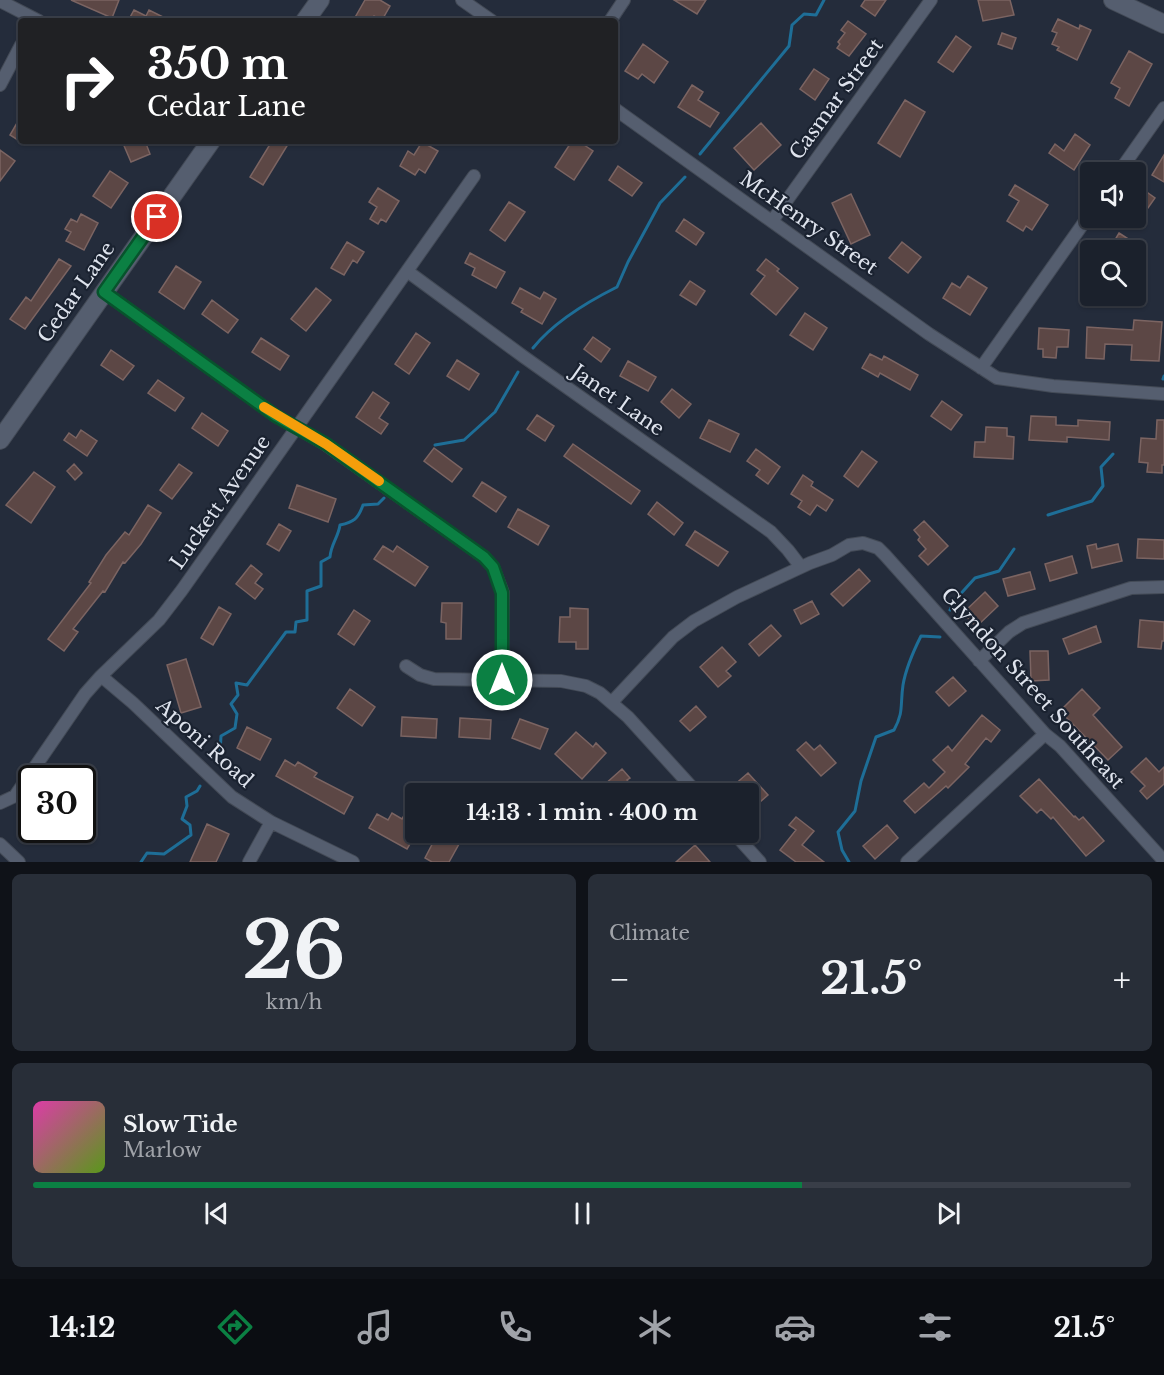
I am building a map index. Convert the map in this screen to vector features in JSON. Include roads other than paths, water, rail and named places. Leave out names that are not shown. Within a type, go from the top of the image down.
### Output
[{"type":"main road","points":[[307,18],[320,0]]},
{"type":"main road","points":[[1113,0],[1164,24]]},
{"type":"main road","name":"Cedar Lane","points":[[0,440],[209,144]]},
{"type":"street","points":[[462,0],[488,18]]},
{"type":"street","points":[[612,18],[624,0]]},
{"type":"street","name":"Casmar Street","points":[[772,221],[931,0]]},
{"type":"street","points":[[0,1],[32,18]]},
{"type":"street","points":[[0,85],[18,51]]},
{"type":"street","points":[[1126,162],[1164,108]]},
{"type":"street","name":"McHenry Street","points":[[618,111],[929,334],[997,378],[1053,386],[1164,394]]},
{"type":"street","name":"Luckett Avenue","points":[[0,814],[3,802],[15,796],[85,694],[159,620],[243,505],[281,448],[298,428],[474,176]]},
{"type":"street","points":[[981,368],[1080,228]]},
{"type":"street","name":"Janet Lane","points":[[407,271],[771,532],[801,567]]},
{"type":"street","points":[[104,292],[276,416],[326,444],[484,557],[493,567],[502,593],[502,680]]},
{"type":"street","name":"Glyndon Street Southeast","points":[[801,567],[832,555],[849,545],[870,544],[885,555],[926,599],[978,661],[1045,734],[1060,746],[1164,861]]},
{"type":"street","points":[[612,702],[673,637],[694,621],[737,597],[801,567]]},
{"type":"street","points":[[978,661],[1009,632],[1023,623],[1131,588],[1164,587]]},
{"type":"street","points":[[406,666],[420,675],[434,679],[571,682],[586,686],[612,702],[628,717],[688,783]]},
{"type":"street","name":"Aponi Road","points":[[101,676],[133,703],[224,790],[271,822],[353,862]]},
{"type":"street","points":[[907,862],[1045,734]]},
{"type":"street","points":[[249,862],[271,822]]},
{"type":"street","points":[[743,843],[760,862]]},
{"type":"street","points":[[0,844],[19,862]]},
{"type":"waterway","points":[[700,154],[789,46],[792,25],[804,14],[816,15],[824,0]]},
{"type":"waterway","points":[[533,348],[572,313],[617,287],[660,203],[685,177]]},
{"type":"waterway","points":[[435,445],[464,440],[495,412],[518,372]]},
{"type":"waterway","points":[[1048,515],[1092,501],[1103,486],[1101,467],[1113,454]]},
{"type":"waterway","points":[[215,761],[220,753],[221,736],[235,728],[237,714],[231,704],[238,695],[236,683],[247,685],[286,632],[295,632],[296,622],[307,620],[307,591],[321,586],[321,562],[330,557],[340,525],[355,519],[363,505],[378,504],[384,498]]},
{"type":"waterway","points":[[950,610],[955,600],[975,578],[999,571],[1014,549]]},
{"type":"waterway","points":[[849,862],[842,850],[838,832],[855,811],[861,781],[876,737],[894,730],[897,724],[906,672],[921,636],[940,637]]},
{"type":"waterway","points":[[141,862],[147,853],[164,854],[191,835],[190,825],[182,819],[187,806],[186,797],[197,791],[200,786]]}]
